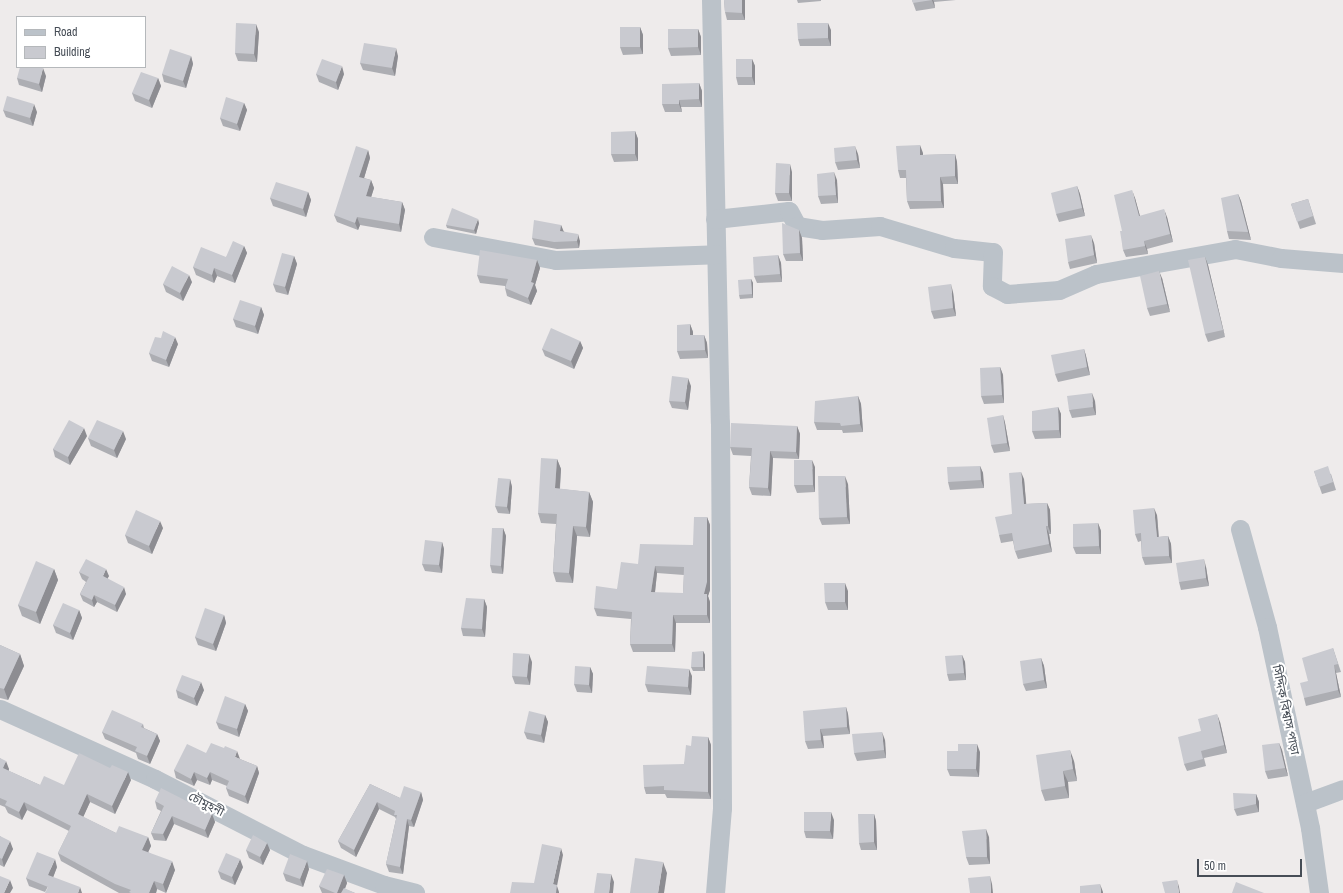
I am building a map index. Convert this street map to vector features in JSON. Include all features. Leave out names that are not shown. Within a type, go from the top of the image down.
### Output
[{"type":"street","points":[[711,0],[720,423],[722,808],[716,893]]},
{"type":"street","points":[[715,219],[789,212],[797,226],[822,230],[880,226],[954,248],[993,252],[992,286],[1007,294],[1059,290],[1096,274],[1235,249],[1281,258],[1343,263]]},
{"type":"street","points":[[433,237],[556,260],[716,254]]},
{"type":"street","name":"সিদ্দিক বিশ্বাস পাড়া","points":[[1240,529],[1268,627],[1307,802],[1319,893]]},
{"type":"street","name":"চৌমুহনী","points":[[0,709],[154,779],[304,855],[384,885],[415,893]]},
{"type":"street","points":[[1307,802],[1343,789]]},
{"type":"building","points":[[724,0],[742,0],[742,13],[725,12]]},
{"type":"building","points":[[912,0],[932,0],[913,3]]},
{"type":"building","points":[[236,23],[256,24],[254,54],[235,53]]},
{"type":"building","points":[[797,23],[828,23],[828,38],[798,39]]},
{"type":"building","points":[[620,27],[640,27],[640,47],[620,47]]},
{"type":"building","points":[[668,29],[698,29],[698,47],[668,48]]},
{"type":"building","points":[[364,43],[396,48],[392,68],[360,63]]},
{"type":"building","points":[[170,49],[191,56],[183,81],[162,74]]},
{"type":"building","points":[[322,59],[342,66],[336,82],[316,74]]},
{"type":"building","points":[[736,59],[752,59],[752,77],[736,77]]},
{"type":"building","points":[[20,68],[43,68],[39,84],[17,78]]},
{"type":"building","points":[[141,72],[158,78],[149,100],[132,93]]},
{"type":"building","points":[[699,83],[699,99],[679,100],[679,104],[662,104],[662,84]]},
{"type":"building","points":[[7,96],[34,104],[30,118],[3,110]]},
{"type":"building","points":[[226,97],[244,103],[237,124],[220,118]]},
{"type":"building","points":[[635,131],[635,154],[611,154],[611,132]]},
{"type":"building","points":[[920,145],[920,155],[955,154],[955,176],[940,177],[941,201],[907,201],[906,170],[898,170],[896,146]]},
{"type":"building","points":[[356,146],[368,150],[359,177],[371,180],[366,196],[402,202],[399,224],[357,217],[355,223],[334,215]]},
{"type":"building","points":[[855,146],[857,160],[835,162],[834,148]]},
{"type":"building","points":[[776,163],[790,164],[789,193],[775,193]]},
{"type":"building","points":[[834,172],[836,195],[818,196],[817,174]]},
{"type":"building","points":[[276,182],[308,192],[303,209],[270,198]]},
{"type":"building","points":[[1077,186],[1082,208],[1056,214],[1051,193]]},
{"type":"building","points":[[1132,190],[1139,216],[1164,209],[1170,234],[1144,241],[1145,246],[1123,250],[1120,231],[1122,231],[1114,195]]},
{"type":"building","points":[[1238,194],[1248,232],[1227,231],[1221,198]]},
{"type":"building","points":[[1308,199],[1313,216],[1297,222],[1291,204]]},
{"type":"building","points":[[452,208],[478,219],[474,230],[446,225]]},
{"type":"building","points":[[534,220],[561,225],[560,231],[578,234],[577,241],[554,242],[532,238]]},
{"type":"building","points":[[782,223],[799,230],[800,253],[783,254]]},
{"type":"building","points":[[1091,235],[1094,255],[1068,262],[1065,239]]},
{"type":"building","points":[[233,241],[244,246],[232,275],[214,268],[212,275],[193,267],[201,247],[226,257]]},
{"type":"building","points":[[480,250],[537,260],[531,282],[534,283],[528,298],[505,288],[508,279],[477,275]]},
{"type":"building","points":[[282,253],[294,256],[285,287],[273,284]]},
{"type":"building","points":[[778,255],[780,274],[754,276],[753,257]]},
{"type":"building","points":[[1205,257],[1223,330],[1205,334],[1188,260]]},
{"type":"building","points":[[172,266],[189,275],[180,293],[163,284]]},
{"type":"building","points":[[1159,271],[1167,304],[1147,308],[1140,276]]},
{"type":"building","points":[[751,279],[752,294],[739,295],[738,280]]},
{"type":"building","points":[[951,284],[953,308],[931,311],[928,287]]},
{"type":"building","points":[[240,300],[261,307],[255,326],[233,319]]},
{"type":"building","points":[[690,324],[690,335],[704,335],[705,350],[677,351],[677,325]]},
{"type":"building","points":[[551,328],[580,341],[571,361],[542,349]]},
{"type":"building","points":[[163,331],[175,337],[166,360],[149,353],[155,337],[161,338]]},
{"type":"building","points":[[1084,349],[1087,367],[1055,374],[1051,355]]},
{"type":"building","points":[[1000,367],[1002,395],[981,396],[980,368]]},
{"type":"building","points":[[672,376],[688,378],[685,402],[669,401]]},
{"type":"building","points":[[1092,393],[1093,407],[1069,410],[1067,396]]},
{"type":"building","points":[[858,396],[860,424],[841,426],[840,423],[814,422],[815,401]]},
{"type":"building","points":[[1058,407],[1059,430],[1032,431],[1032,411]]},
{"type":"building","points":[[1003,415],[1007,443],[991,445],[987,418]]},
{"type":"building","points":[[69,420],[84,428],[68,457],[53,449]]},
{"type":"building","points":[[97,420],[123,431],[114,450],[88,438]]},
{"type":"building","points":[[731,423],[797,426],[796,452],[770,451],[768,488],[749,487],[752,448],[730,447]]},
{"type":"building","points":[[541,458],[557,459],[555,488],[589,492],[586,527],[573,526],[569,573],[553,572],[557,514],[538,513]]},
{"type":"building","points":[[794,460],[812,460],[813,485],[794,485]]},
{"type":"building","points":[[980,466],[981,480],[948,482],[947,467]]},
{"type":"building","points":[[1328,466],[1333,482],[1319,487],[1314,471]]},
{"type":"building","points":[[1021,472],[1024,504],[1047,503],[1048,526],[1046,526],[1049,544],[1015,551],[1012,533],[999,535],[995,517],[1012,514],[1009,473]]},
{"type":"building","points":[[818,476],[845,476],[847,517],[819,518]]},
{"type":"building","points":[[498,478],[510,479],[507,507],[495,506]]},
{"type":"building","points":[[1154,508],[1157,537],[1168,536],[1169,556],[1142,557],[1141,533],[1135,534],[1133,510]]},
{"type":"building","points":[[136,510],[160,521],[149,546],[125,535]]},
{"type":"building","points":[[694,517],[707,517],[707,582],[704,594],[707,594],[707,615],[673,615],[672,644],[630,644],[632,612],[594,608],[596,586],[617,589],[621,562],[638,564],[640,544],[693,545]],"holes":[[[655,566],[684,567],[683,593],[651,592]]]},
{"type":"building","points":[[1098,523],[1099,546],[1073,547],[1073,524]]},
{"type":"building","points":[[492,528],[503,528],[501,566],[490,565]]},
{"type":"building","points":[[425,540],[442,542],[439,565],[422,564]]},
{"type":"building","points":[[86,559],[106,569],[103,576],[124,587],[115,605],[94,595],[92,600],[80,594],[89,577],[79,572]]},
{"type":"building","points":[[1204,559],[1206,578],[1179,582],[1176,563]]},
{"type":"building","points":[[36,561],[54,569],[36,612],[18,605]]},
{"type":"building","points":[[824,583],[845,583],[845,602],[825,602]]},
{"type":"building","points":[[466,598],[484,599],[482,629],[461,628]]},
{"type":"building","points":[[63,603],[79,610],[70,633],[53,625]]},
{"type":"building","points":[[205,608],[224,615],[213,644],[195,637]]},
{"type":"building","points":[[0,645],[20,654],[4,689],[0,688]]},
{"type":"building","points":[[1333,648],[1338,664],[1334,665],[1338,690],[1304,698],[1300,683],[1308,681],[1302,658]]},
{"type":"building","points":[[703,651],[703,667],[691,667],[692,652]]},
{"type":"building","points":[[513,653],[529,654],[527,677],[512,676]]},
{"type":"building","points":[[962,655],[964,673],[947,674],[945,656]]},
{"type":"building","points":[[1041,658],[1044,680],[1023,684],[1020,661]]},
{"type":"building","points":[[575,666],[590,667],[589,685],[574,684]]},
{"type":"building","points":[[647,666],[689,669],[688,687],[645,684]]},
{"type":"building","points":[[182,675],[201,682],[194,698],[176,690]]},
{"type":"building","points":[[225,696],[245,704],[237,729],[216,722]]},
{"type":"building","points":[[846,707],[847,727],[820,729],[821,740],[805,741],[803,711]]},
{"type":"building","points":[[112,710],[143,724],[141,727],[157,734],[147,756],[135,751],[137,747],[102,732]]},
{"type":"building","points":[[529,711],[545,715],[541,735],[524,732]]},
{"type":"building","points":[[1217,714],[1224,745],[1201,751],[1203,759],[1184,764],[1178,737],[1201,731],[1198,719]]},
{"type":"building","points":[[882,732],[884,750],[854,753],[852,734]]},
{"type":"building","points":[[692,736],[708,737],[708,792],[664,790],[664,786],[644,787],[643,765],[684,764],[686,745],[691,746]]},
{"type":"building","points":[[211,743],[224,748],[225,746],[237,751],[235,757],[257,766],[245,796],[226,788],[229,781],[210,772],[207,778],[194,772],[191,779],[174,770],[187,744],[206,753]]},
{"type":"building","points":[[1279,743],[1285,768],[1265,771],[1262,745]]},
{"type":"building","points":[[958,744],[977,744],[976,769],[947,769],[947,751],[958,751]]},
{"type":"building","points":[[1070,750],[1073,769],[1063,771],[1065,786],[1041,790],[1036,755]]},
{"type":"building","points":[[79,753],[110,768],[112,765],[128,772],[112,806],[87,794],[78,814],[116,833],[119,826],[148,837],[142,850],[172,861],[163,884],[154,881],[149,893],[131,893],[129,892],[131,890],[115,884],[58,853],[71,826],[24,802],[19,812],[5,805],[7,801],[0,798],[0,758],[6,761],[3,768],[40,785],[44,776],[64,785]]},
{"type":"building","points":[[370,784],[400,798],[404,786],[421,792],[411,820],[407,819],[400,867],[386,864],[397,815],[394,815],[395,811],[377,802],[354,850],[338,841]]},
{"type":"building","points":[[161,788],[212,814],[205,830],[172,816],[163,834],[151,833],[164,806],[155,801]]},
{"type":"building","points":[[1233,793],[1256,794],[1256,804],[1234,809]]},
{"type":"building","points":[[804,812],[831,812],[830,831],[804,831]]},
{"type":"building","points":[[858,814],[874,814],[874,842],[859,843]]},
{"type":"building","points":[[986,829],[987,857],[966,857],[962,831]]},
{"type":"building","points":[[253,835],[267,843],[260,857],[246,850]]},
{"type":"building","points":[[0,836],[10,841],[2,859],[0,858]]},
{"type":"building","points":[[542,844],[561,848],[553,884],[557,885],[556,893],[510,893],[512,882],[534,883]]},
{"type":"building","points":[[37,852],[55,859],[48,875],[80,887],[78,893],[45,893],[48,887],[26,878]]},
{"type":"building","points":[[226,853],[240,859],[232,877],[218,871]]},
{"type":"building","points":[[290,854],[307,861],[300,879],[283,873]]},
{"type":"building","points":[[635,858],[663,862],[658,893],[630,893]]},
{"type":"building","points":[[327,869],[344,875],[337,893],[319,886]]},
{"type":"building","points":[[597,873],[611,874],[609,893],[594,893]]},
{"type":"building","points":[[0,876],[10,880],[4,893],[0,893]]},
{"type":"building","points":[[990,876],[991,893],[970,893],[968,878]]},
{"type":"building","points":[[1177,880],[1179,893],[1165,893],[1162,882]]},
{"type":"building","points":[[1236,882],[1264,893],[1232,893]]},
{"type":"building","points":[[1100,884],[1101,893],[1080,893],[1080,886]]},
{"type":"building","points":[[344,888],[355,893],[341,893]]}]
